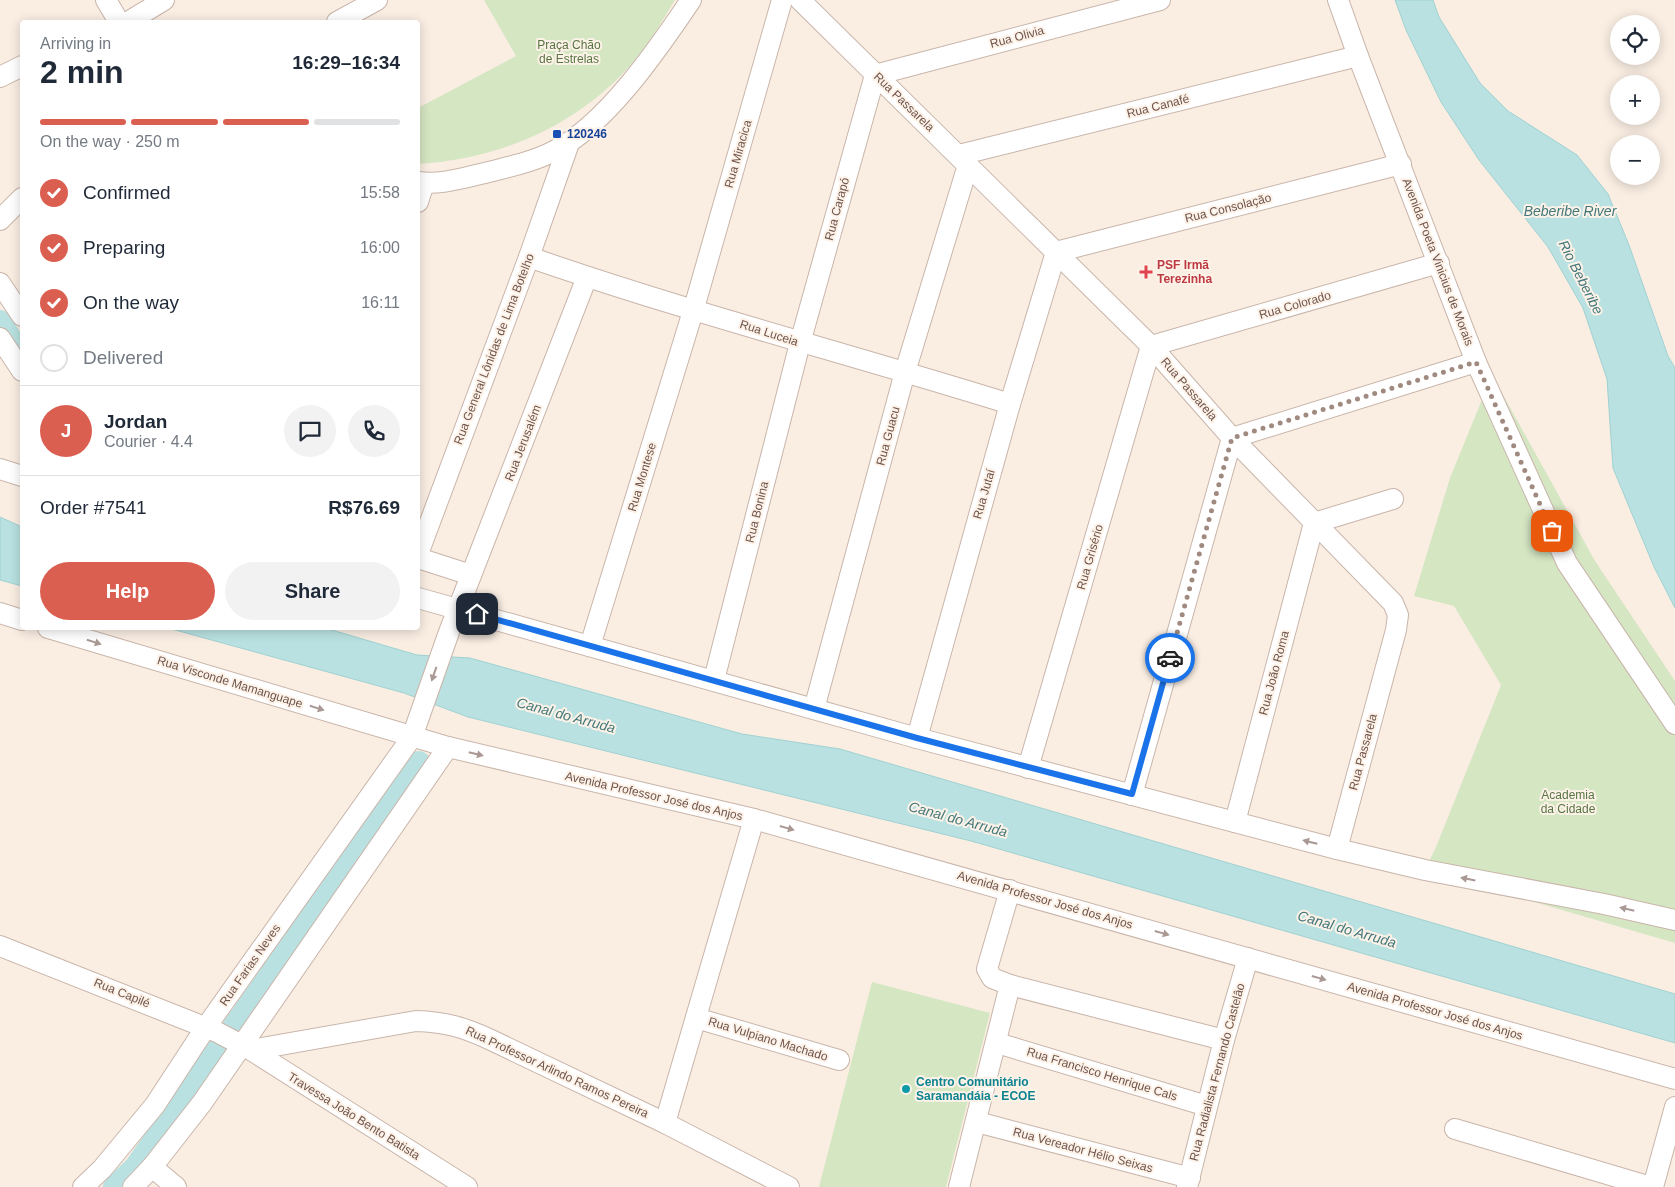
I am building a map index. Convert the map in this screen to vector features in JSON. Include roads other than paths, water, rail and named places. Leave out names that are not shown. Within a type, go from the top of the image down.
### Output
[{"type":"street","points":[[114,17],[164,0]]},
{"type":"street","points":[[341,20],[377,0]]},
{"type":"street","points":[[420,189],[507,167],[552,152],[569,143],[599,118],[639,70],[691,0]]},
{"type":"street","name":"Rua Miracica","points":[[694,308],[782,0]]},
{"type":"street","name":"Rua Passarela","points":[[800,0],[1151,346],[1232,438],[1387,596],[1398,615],[1337,849]]},
{"type":"street","name":"Rua Olivia","points":[[875,75],[1160,0]]},
{"type":"street","name":"Avenida Poeta Vinicius de Morais","points":[[1338,0],[1358,56],[1440,263],[1476,362],[1567,563],[1675,724]]},
{"type":"street","name":"Rua Canafé","points":[[963,160],[1358,56]]},
{"type":"street","points":[[0,77],[20,67]]},
{"type":"street","name":"Rua Carapó","points":[[800,343],[875,75]]},
{"type":"street","name":"Rua General Lônidas de Lima Botelho","points":[[420,549],[569,143]]},
{"type":"street","name":"Rua Guacu","points":[[814,709],[963,160]]},
{"type":"street","name":"Rua Consolação","points":[[1056,252],[1401,164]]},
{"type":"street","points":[[0,220],[20,200]]},
{"type":"street","name":"Rua Jutaí","points":[[917,738],[1010,404],[1056,252]]},
{"type":"street","name":"Rua Luceia","points":[[529,256],[587,277],[694,308],[800,343],[1010,404]]},
{"type":"street","name":"Rua Colorado","points":[[1151,346],[1440,263]]},
{"type":"street","name":"Rua Jerusalém","points":[[448,632],[587,277]]},
{"type":"street","points":[[0,283],[20,313]]},
{"type":"street","name":"Rua Montese","points":[[590,646],[694,308]]},
{"type":"street","points":[[0,338],[20,368]]},
{"type":"street","name":"Rua Bonina","points":[[714,680],[800,343]]},
{"type":"street","name":"Rua Grisério","points":[[1028,768],[1151,346]]},
{"type":"street","points":[[1132,794],[1232,438],[1476,362]]},
{"type":"street","points":[[0,468],[20,475]]},
{"type":"street","points":[[1314,523],[1393,499]]},
{"type":"street","name":"Rua João Roma","points":[[1235,822],[1314,523]]},
{"type":"street","points":[[420,559],[471,575]]},
{"type":"street","points":[[420,598],[917,738],[1337,849],[1425,870],[1604,904],[1675,920]]},
{"type":"street","points":[[0,613],[20,619]]},
{"type":"street","name":"Rua Visconde Mamanguape","points":[[55,630],[412,737]]},
{"type":"street","name":"Rua Farias Neves","points":[[83,1187],[102,1169],[155,1105],[211,1030],[412,737],[448,632]]},
{"type":"street","name":"Avenida Professor José dos Anjos","points":[[412,737],[754,819],[1675,1079]]},
{"type":"street","points":[[133,1187],[152,1167],[202,1103],[243,1046],[448,747]]},
{"type":"street","points":[[665,1123],[754,819]]},
{"type":"street","points":[[1010,890],[988,968],[992,978],[1010,985],[1224,1040]]},
{"type":"street","name":"Rua Capilé","points":[[0,946],[211,1030],[243,1046]]},
{"type":"street","name":"Rua Radialista Fernando Castelâo","points":[[1189,1182],[1224,1040],[1248,958]]},
{"type":"street","points":[[959,1187],[997,1043],[1010,985]]},
{"type":"street","name":"Rua Vulpiano Machado","points":[[696,1018],[839,1060]]},
{"type":"street","name":"Rua Professor Arlindo Ramos Pereira","points":[[243,1046],[416,1021],[444,1022],[472,1032],[665,1123],[789,1187]]},
{"type":"street","name":"Rua Francisco Henrique Cals","points":[[997,1043],[1207,1106]]},
{"type":"street","name":"Travessa João Bento Batista","points":[[243,1046],[467,1187]]},
{"type":"street","points":[[1455,1130],[1652,1187],[1675,1107]]},
{"type":"street","name":"Rua Vereador Hélio Seixas","points":[[977,1122],[1189,1182]]},
{"type":"street","points":[[152,1167],[176,1187]]},
{"type":"water","name":"Beberibe River","points":[[1395,0],[1433,0],[1439,17],[1480,83],[1508,111],[1577,155],[1608,194],[1629,245],[1668,356],[1675,368],[1675,608],[1654,567],[1613,468],[1607,379],[1583,308],[1548,247],[1479,160],[1441,102],[1406,30]]},
{"type":"water","points":[[0,517],[20,526],[20,585],[0,580]]},
{"type":"water","name":"Canal do Arruda","points":[[175,630],[332,630],[417,655],[470,658],[742,734],[840,749],[1675,994],[1675,1043],[971,841],[468,717],[404,693]]},
{"type":"waterway","points":[[0,321],[20,352]]},
{"type":"waterway","points":[[114,1187],[135,1167],[419,762]]},
{"type":"place","name":"120246","points":[[557,134]]},
{"type":"place","name":"PSF Irmã Terezinha","points":[[1146,272]]},
{"type":"place","name":"Centro Comunitário Saramandáia - ECOE","points":[[906,1089]]},
{"type":"park label","name":"Praça Chão de Estrelas","points":[[569,52]]},
{"type":"park label","name":"Academia da Cidade","points":[[1568,802]]},
{"type":"water label","name":"Rio Beberibe","points":[[1581,277]]}]
